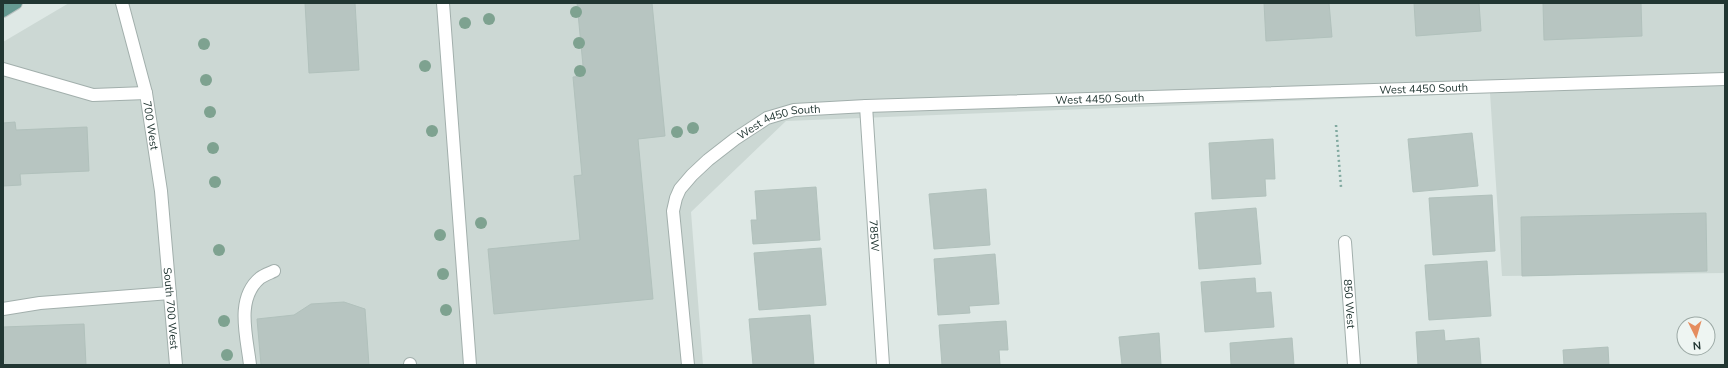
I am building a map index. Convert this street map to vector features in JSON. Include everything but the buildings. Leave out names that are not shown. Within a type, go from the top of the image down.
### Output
[{"type":"main road","points":[[3,11],[16,3]]},
{"type":"street","name":"700 West","points":[[122,3],[146,93],[163,203],[167,251]]},
{"type":"street","points":[[444,3],[470,365]]},
{"type":"street","points":[[3,68],[93,96],[146,93]]},
{"type":"street","name":"West 4450 South","points":[[688,365],[673,211],[676,198],[680,189],[708,160],[735,139],[767,118],[794,110],[866,106],[1725,79]]},
{"type":"street","name":"785W","points":[[866,106],[883,365]]},
{"type":"street","name":"850 West","points":[[1345,242],[1354,365]]},
{"type":"street","name":"South 700 West","points":[[167,251],[176,365]]},
{"type":"street","points":[[250,365],[245,318],[245,303],[249,291],[255,283],[261,277],[274,271]]},
{"type":"street","points":[[3,309],[40,303],[170,293]]},
{"type":"path","points":[[1336,125],[1341,187]]},
{"type":"shaded area","points":[[69,3],[1725,3],[1725,273],[1502,276],[1490,93],[786,121],[691,212],[703,365],[3,365],[3,42]]}]
